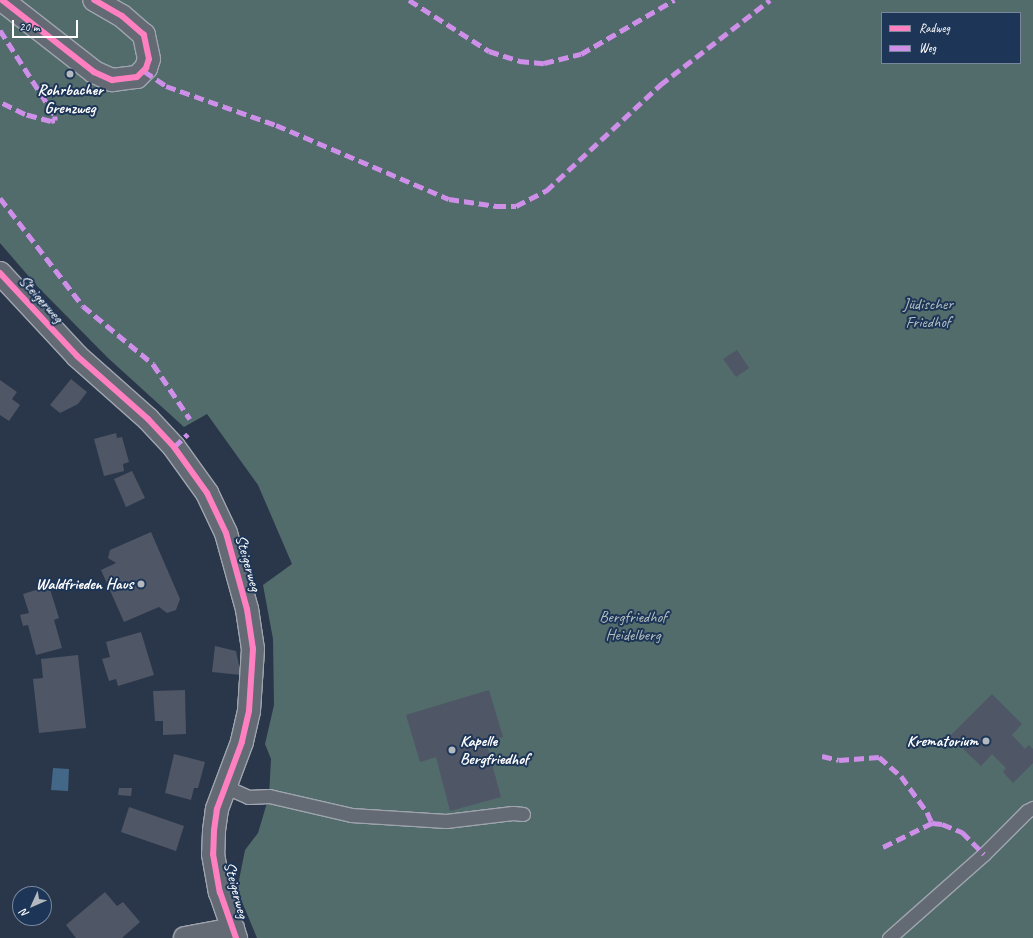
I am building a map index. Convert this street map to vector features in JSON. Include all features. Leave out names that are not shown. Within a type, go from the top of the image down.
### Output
[{"type":"street","points":[[2,0],[94,72],[112,80],[136,77],[146,68],[149,59],[144,35],[128,21],[94,0]]},
{"type":"street","name":"Steigerweg","points":[[0,273],[77,356],[148,419],[174,447],[198,479],[217,511],[232,551],[247,609],[253,649],[249,712],[218,809],[213,854],[220,892],[234,934]]},
{"type":"street","points":[[185,938],[234,934]]},
{"type":"lane","points":[[226,787],[248,797],[269,796],[351,815],[446,821],[513,812],[523,814]]},
{"type":"lane","points":[[889,938],[984,854],[1027,811],[1033,808]]},
{"type":"green space","name":"Bergfriedhof Heidelberg","points":[[0,0],[1033,0],[1033,938],[257,938],[237,890],[245,850],[258,833],[269,796],[271,759],[265,744],[274,705],[273,639],[263,585],[292,564],[258,485],[207,414],[184,427],[108,358],[37,286],[0,243]]},
{"type":"water","points":[[53,768],[69,769],[68,791],[51,790]]},
{"type":"building","points":[[737,350],[749,368],[736,377],[723,359]]},
{"type":"building","points":[[71,379],[87,392],[78,404],[60,413],[50,405]]},
{"type":"building","points":[[0,380],[17,392],[12,399],[20,405],[9,421],[0,415]]},
{"type":"building","points":[[116,433],[117,438],[122,437],[129,462],[123,464],[124,471],[104,476],[94,439]]},
{"type":"building","points":[[132,471],[145,498],[126,507],[114,479]]},
{"type":"building","name":"Waldfrieden Haus","points":[[151,532],[180,599],[176,610],[167,613],[159,607],[124,622],[101,570],[116,563],[108,558],[110,550]]},
{"type":"building","points":[[49,586],[59,618],[54,620],[62,648],[36,655],[28,625],[23,626],[20,615],[29,613],[23,594]]},
{"type":"building","points":[[141,632],[154,675],[118,686],[116,679],[109,681],[102,659],[110,657],[106,642]]},
{"type":"building","points":[[215,646],[236,651],[241,675],[212,672]]},
{"type":"building","points":[[78,655],[86,728],[39,733],[33,679],[43,678],[41,659]]},
{"type":"building","points":[[185,690],[186,734],[163,735],[163,721],[155,721],[153,691]]},
{"type":"building","name":"Kapelle Bergfriedhof","points":[[489,690],[503,737],[486,742],[501,797],[450,811],[436,757],[420,762],[406,715]]},
{"type":"building","name":"Krematorium","points":[[992,694],[1022,724],[1012,735],[1025,749],[1029,745],[1033,749],[1033,763],[1013,783],[1003,772],[1006,768],[992,754],[981,766],[950,736]]},
{"type":"building","points":[[174,754],[205,762],[198,788],[194,788],[191,800],[165,793]]},
{"type":"building","points":[[119,788],[132,788],[131,796],[118,795]]},
{"type":"building","points":[[129,807],[184,826],[176,851],[121,832]]},
{"type":"building","points":[[105,892],[117,906],[123,902],[140,922],[122,938],[76,938],[66,925]]},
{"type":"marked path","points":[[409,0],[489,51],[519,61],[544,63],[581,54],[674,0]]},
{"type":"marked path","points":[[144,71],[166,86],[276,125],[449,199],[496,206],[516,206],[546,191],[660,85],[770,0]]},
{"type":"marked path","points":[[0,30],[55,116],[55,120],[51,121],[25,114],[0,102]]},
{"type":"marked path","points":[[0,198],[83,306],[153,364],[190,419]]},
{"type":"marked path","points":[[174,447],[188,434]]},
{"type":"marked path","points":[[822,756],[839,760],[879,757],[901,776],[927,812],[932,823]]},
{"type":"marked path","points":[[883,847],[932,823],[942,824],[962,832],[984,854]]},
{"type":"cycle path","points":[[2,0],[94,72],[112,80],[137,77],[146,68],[149,59],[144,35],[122,16],[94,0]]},
{"type":"cycle path","points":[[0,273],[77,356],[148,419],[174,447],[207,493],[226,533],[247,609],[253,649],[249,711],[242,742],[217,809],[214,831],[213,854],[220,892],[236,938]]},
{"type":"place","name":"Rohrbacher Grenzweg","points":[[70,74]]},
{"type":"place","name":"Waldfrieden Haus","points":[[141,584]]},
{"type":"place","name":"Krematorium","points":[[986,741]]},
{"type":"place","name":"Kapelle Bergfriedhof","points":[[452,750]]},
{"type":"park label","name":"Jüdischer Friedhof","points":[[928,313]]}]
